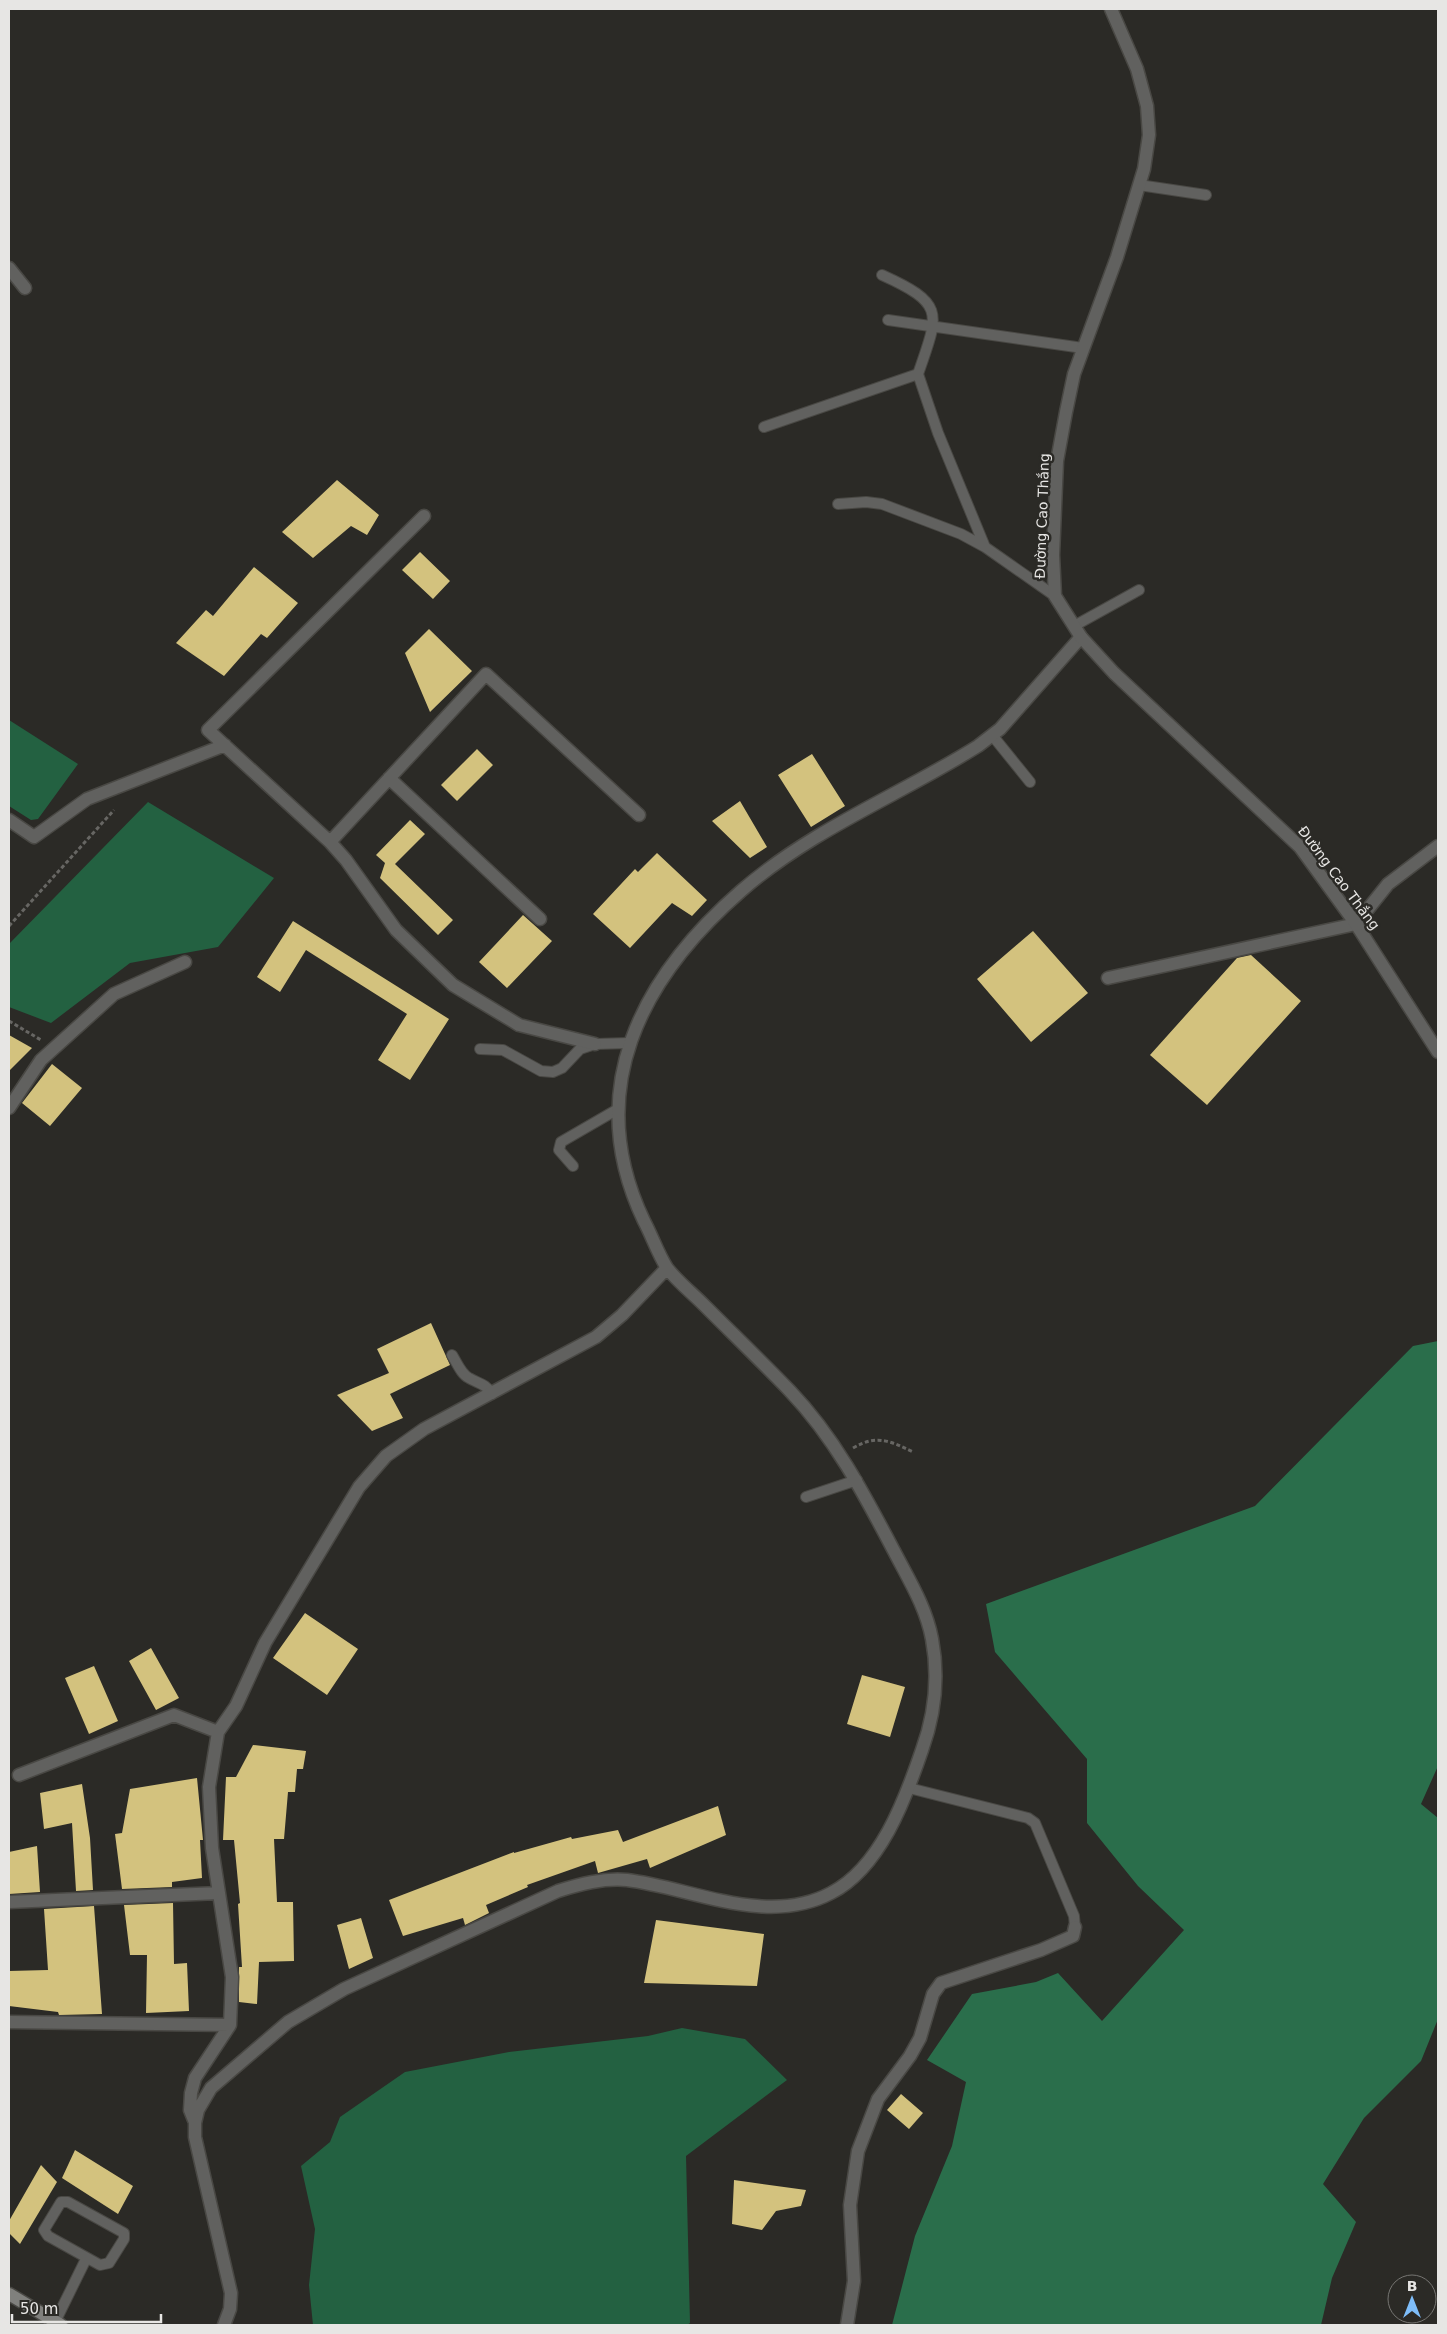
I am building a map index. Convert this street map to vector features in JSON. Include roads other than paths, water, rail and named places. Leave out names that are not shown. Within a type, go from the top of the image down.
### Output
[{"type":"main road","points":[[9,2294],[58,2324]]},
{"type":"street","name":"Đường Cao Thắng","points":[[1111,9],[1137,69],[1147,106],[1149,135],[1144,169],[1117,257],[1074,374],[1057,461],[1053,555],[1055,596],[1081,637],[1114,673],[1282,828],[1300,847],[1356,924],[1437,1046]]},
{"type":"street","points":[[9,268],[25,288]]},
{"type":"street","points":[[424,516],[208,730],[330,842],[346,860],[396,930],[453,985],[519,1025],[595,1044]]},
{"type":"street","points":[[195,2123],[203,2098],[211,2088],[288,2022],[344,1989],[558,1891],[602,1880],[625,1880],[748,1904],[778,1906],[803,1904],[826,1896],[859,1874],[873,1858],[909,1788],[933,1712],[935,1661],[924,1609],[842,1455],[793,1394],[667,1268],[634,1199],[625,1173],[620,1145],[618,1109],[620,1075],[629,1043],[640,1016],[656,989],[679,957],[708,923],[738,894],[773,864],[809,840],[964,755],[992,735],[1000,729],[1081,637]]},
{"type":"street","points":[[330,842],[486,674],[639,815]]},
{"type":"street","points":[[9,820],[34,837],[87,799],[226,745]]},
{"type":"street","points":[[389,778],[540,919]]},
{"type":"street","points":[[1108,978],[1356,924],[1388,884],[1438,846]]},
{"type":"street","points":[[9,1108],[41,1060],[114,994],[185,962]]},
{"type":"street","points":[[224,2325],[230,2309],[231,2293],[196,2137],[195,2123],[190,2110],[191,2093],[196,2078],[230,2024],[232,1977],[212,1848],[209,1787],[218,1732],[236,1706],[265,1643],[360,1487],[374,1468],[410,1438],[596,1337],[622,1315],[667,1268]]},
{"type":"street","points":[[19,1775],[174,1715],[218,1732]]},
{"type":"street","points":[[9,1902],[219,1893]]},
{"type":"street","points":[[847,2325],[854,2281],[850,2205],[858,2151],[878,2099],[920,2038],[933,1994],[941,1983],[1041,1950],[1073,1936],[1075,1927]]},
{"type":"street","points":[[9,2022],[230,2024]]},
{"type":"lane","points":[[1139,185],[1206,196]]},
{"type":"lane","points":[[882,275],[910,287],[926,299],[932,312],[934,327],[918,374],[938,433],[985,547]]},
{"type":"lane","points":[[888,320],[1083,348]]},
{"type":"lane","points":[[764,427],[918,374]]},
{"type":"lane","points":[[838,504],[866,502],[882,504],[961,534],[985,547],[1055,596]]},
{"type":"lane","points":[[1074,626],[1139,590]]},
{"type":"lane","points":[[992,735],[1030,782]]},
{"type":"lane","points":[[480,1049],[503,1050],[541,1071],[552,1072],[562,1068],[580,1049],[595,1044],[629,1043]]},
{"type":"lane","points":[[573,1166],[559,1150],[561,1142],[618,1109]]},
{"type":"lane","points":[[452,1355],[463,1373],[486,1385],[492,1394]]},
{"type":"lane","points":[[806,1497],[857,1480]]},
{"type":"lane","points":[[909,1788],[1028,1818],[1035,1823],[1074,1916],[1075,1927]]},
{"type":"lane","points":[[61,2202],[68,2202],[124,2233],[124,2239],[109,2264],[100,2266],[86,2259],[48,2236],[44,2230],[61,2202]]},
{"type":"lane","points":[[58,2324],[86,2259]]}]
